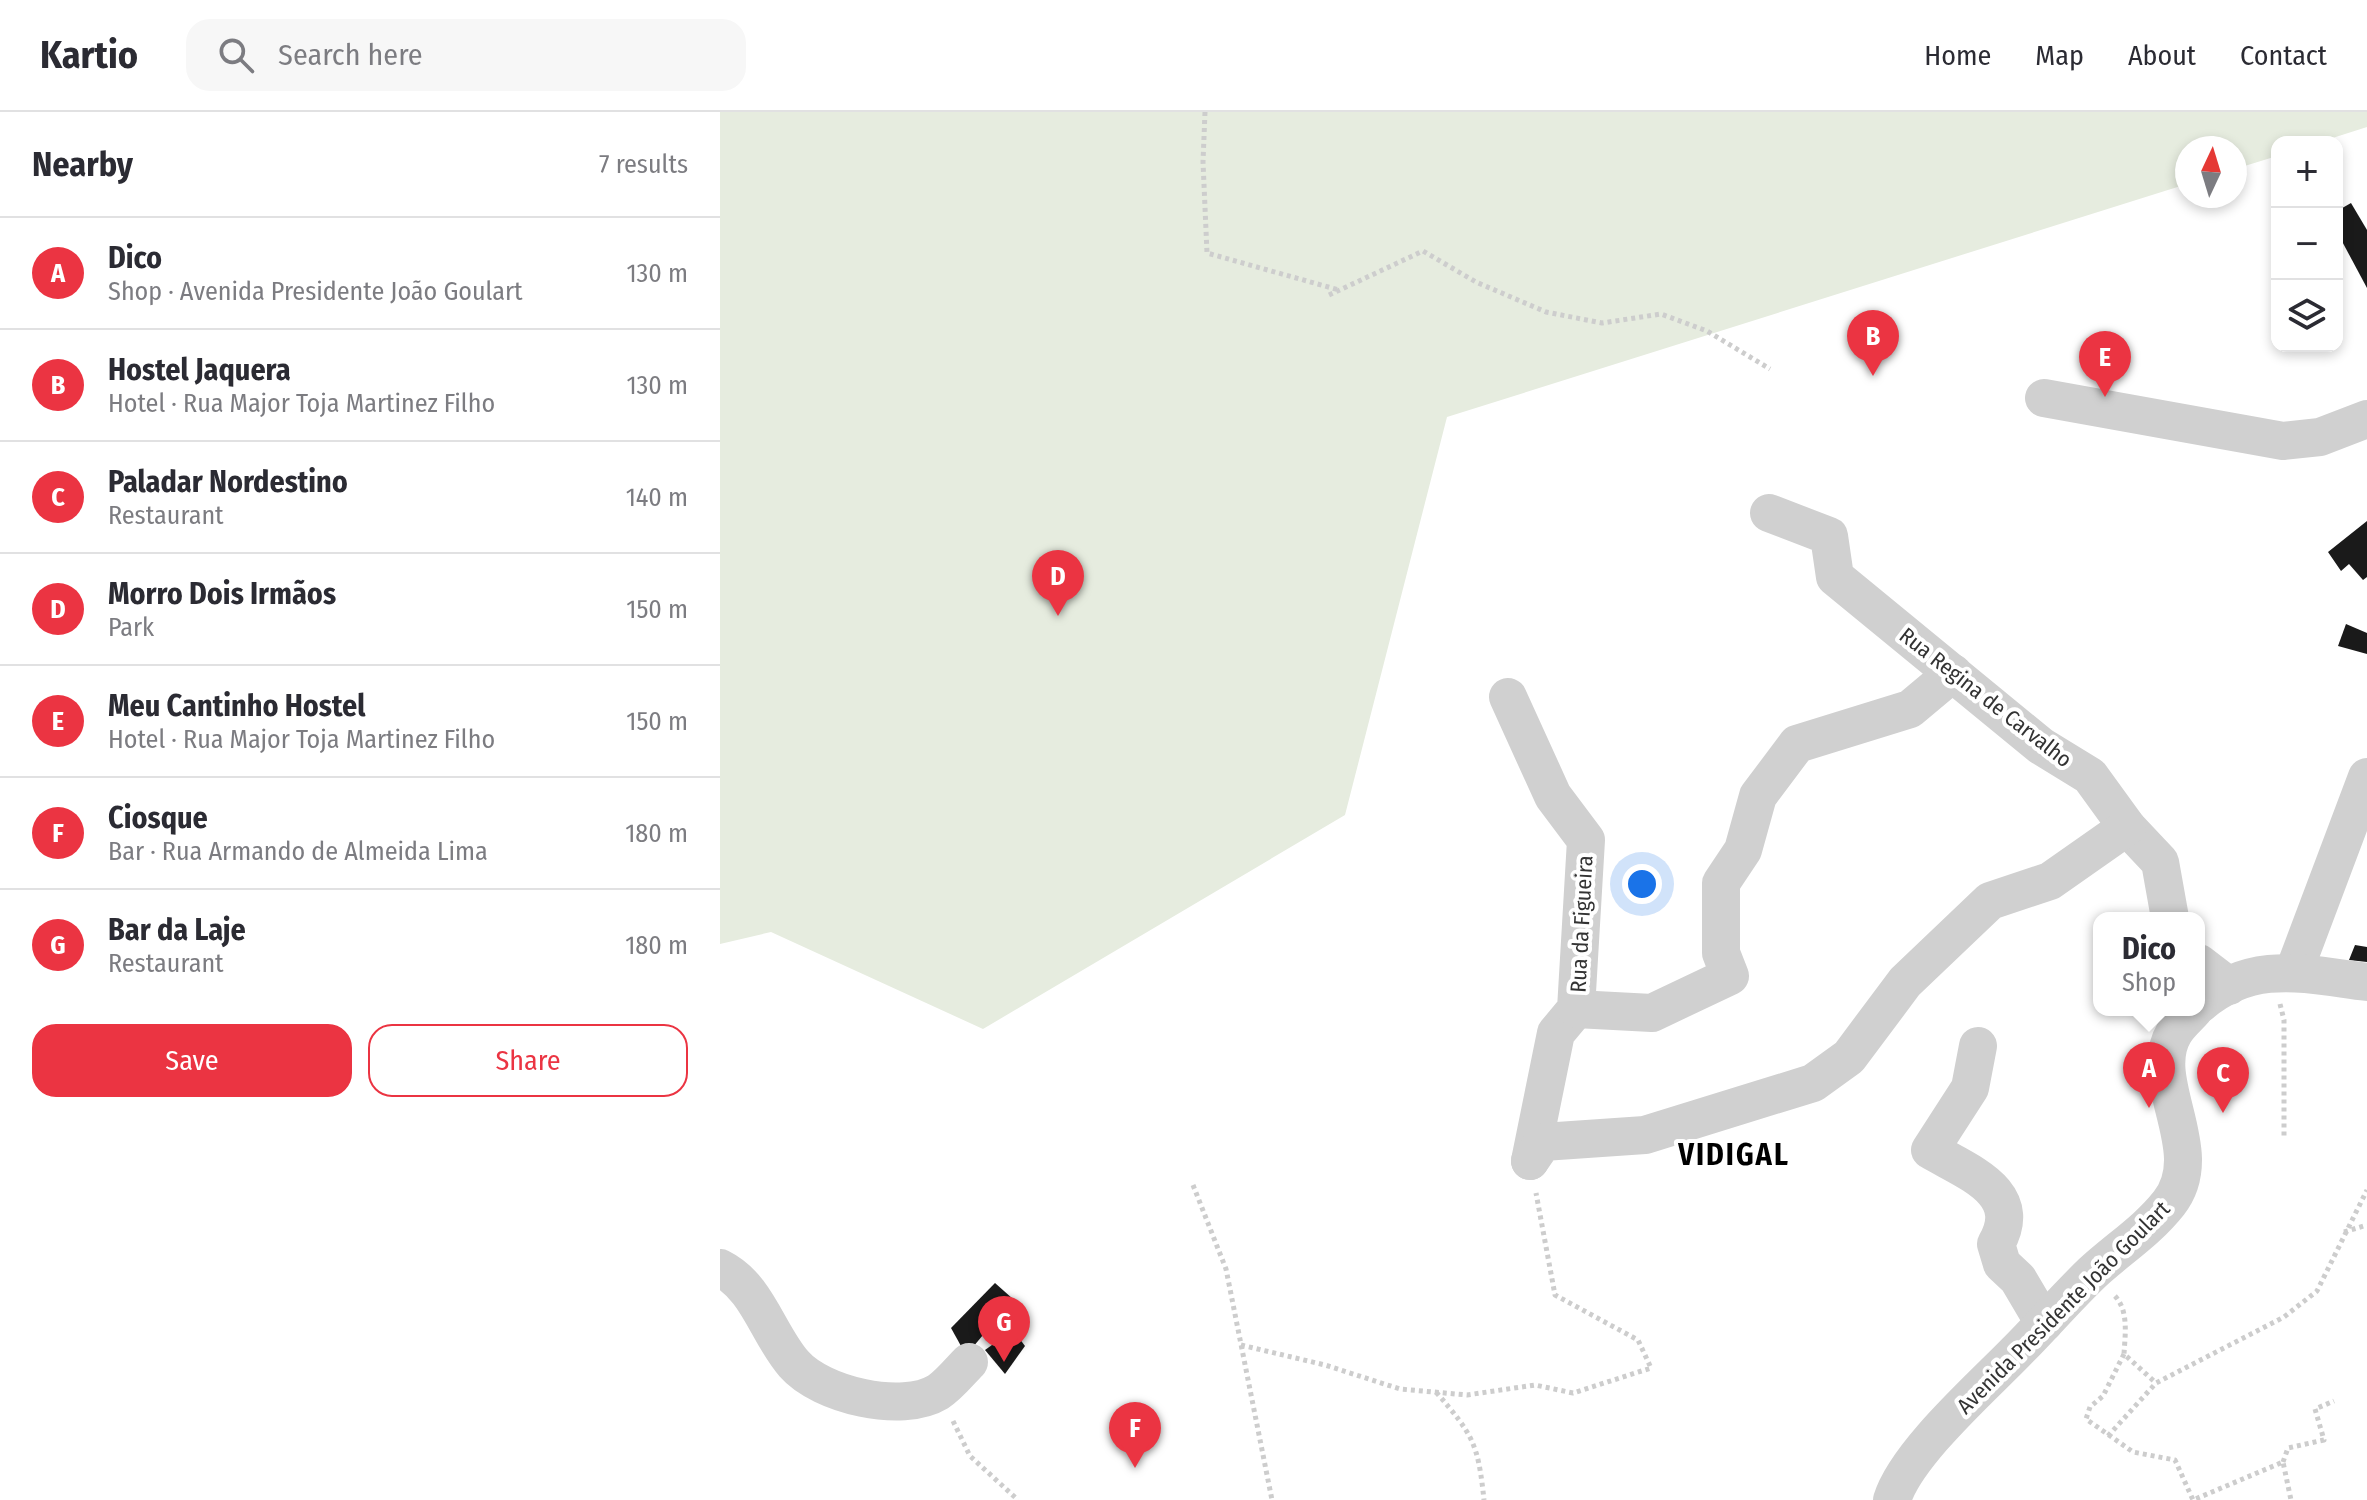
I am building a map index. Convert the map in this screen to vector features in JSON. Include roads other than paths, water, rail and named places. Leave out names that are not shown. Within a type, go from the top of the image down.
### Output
[{"type":"street","points":[[2044,398],[2283,441],[2320,437],[2367,419]]},
{"type":"street","name":"Rua Regina de Carvalho","points":[[1769,513],[1829,536],[1835,577],[2041,746],[2090,776],[2127,827],[2160,862],[2169,912]]},
{"type":"street","points":[[1576,1009],[1652,1013],[1730,976],[1721,953],[1721,883],[1743,850],[1758,796],[1797,744],[1910,709],[1953,673]]},
{"type":"street","name":"Rua da Figueira","points":[[1508,697],[1553,796],[1586,840],[1576,1009],[1556,1033],[1530,1161],[1543,1142],[1645,1135],[1813,1083],[1849,1057],[1905,982],[1936,948],[1990,901],[2050,881],[2127,827]]},
{"type":"street","points":[[2284,971],[2367,777]]},
{"type":"street","points":[[2205,976],[2214,995],[2284,971],[2367,982]]},
{"type":"street","name":"Avenida Presidente João Goulart","points":[[1892,1500],[1898,1482],[1927,1446],[2093,1272],[2144,1230],[2171,1201],[2184,1172],[2182,1141],[2167,1069],[2173,1034],[2189,1016]]},
{"type":"street","points":[[1978,1046],[1970,1088],[1930,1150],[1995,1189],[2003,1209],[2004,1229],[1996,1244],[2002,1264],[2018,1279],[2044,1323]]},
{"type":"street","points":[[720,1268],[739,1278],[794,1364],[812,1380],[829,1389],[882,1401],[909,1401],[938,1392],[969,1362]]},
{"type":"place","name":"Hostel Jaquera","points":[[1873,376]]},
{"type":"place","name":"Meu Cantinho Hostel","points":[[2105,397]]},
{"type":"place","name":"Morro Dois Irmãos","points":[[1058,616]]},
{"type":"place","name":"Dico","points":[[2149,1108]]},
{"type":"place","name":"Paladar Nordestino","points":[[2223,1113]]},
{"type":"place","name":"Bar da Laje","points":[[1004,1362]]},
{"type":"place","name":"Ciosque","points":[[1135,1468]]},
{"type":"district","name":"VIDIGAL","points":[[1734,1155]]}]
